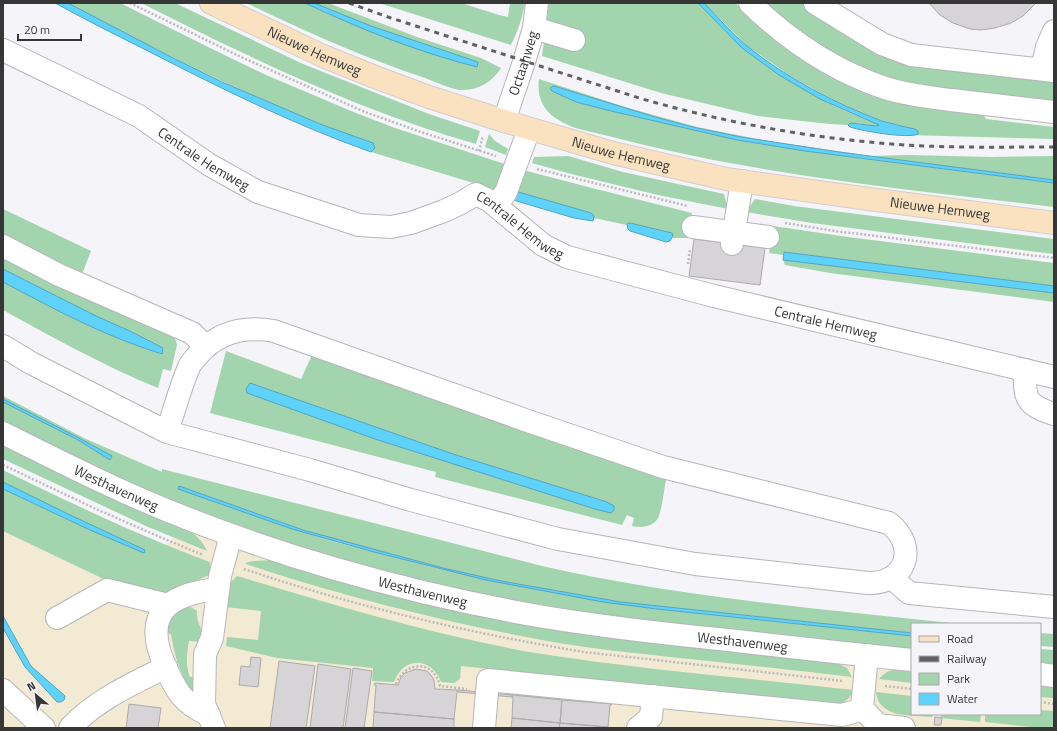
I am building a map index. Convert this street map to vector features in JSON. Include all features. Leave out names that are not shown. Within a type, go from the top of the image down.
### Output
[{"type":"main road","name":"Nieuwe Hemweg","points":[[211,3],[316,53],[375,77],[429,97],[529,129],[613,153],[742,181],[1054,223]]},
{"type":"street","name":"Octaanweg","points":[[504,121],[534,28],[536,3]]},
{"type":"street","points":[[750,3],[786,35],[812,53],[850,73],[885,88],[912,95],[1054,112]]},
{"type":"street","points":[[814,3],[882,44],[911,55],[1048,70],[1047,47],[1054,31]]},
{"type":"street","points":[[534,28],[574,40]]},
{"type":"street","name":"Centrale Hemweg","points":[[3,50],[139,116],[208,164],[258,192],[359,225],[391,227],[411,223],[444,211],[476,194],[483,196],[543,245],[566,257],[714,296],[1054,377]]},
{"type":"street","points":[[496,206],[506,192],[529,129]]},
{"type":"street","points":[[733,238],[742,181]]},
{"type":"street","points":[[693,227],[733,238],[768,237]]},
{"type":"street","points":[[3,246],[59,275],[192,333],[201,342],[204,348]]},
{"type":"street","points":[[3,346],[31,363],[167,432],[303,468],[411,500],[558,538],[695,564],[876,584],[885,582],[892,578],[903,565],[905,556],[905,547],[902,537],[897,529],[889,523],[663,467],[274,331],[252,328],[236,331],[220,338],[204,348],[189,366],[167,432]]},
{"type":"street","points":[[1025,370],[1025,386],[1029,400],[1040,410],[1054,414]]},
{"type":"street","name":"Westhavenweg","points":[[3,433],[132,496],[231,535],[276,550],[384,581],[544,617],[659,633],[911,660]]},
{"type":"street","points":[[211,721],[204,704],[205,654],[212,638],[218,590],[231,535]]},
{"type":"street","points":[[892,578],[909,593],[1054,607]]},
{"type":"street","points":[[57,618],[107,590],[168,605]]},
{"type":"street","points":[[211,721],[181,696],[175,688],[158,649],[155,632],[158,619],[168,605],[186,595],[202,591],[218,590]]},
{"type":"street","points":[[855,716],[867,655]]},
{"type":"street","points":[[70,728],[106,699],[125,687],[166,667]]},
{"type":"street","points":[[1041,674],[1054,676]]},
{"type":"street","points":[[484,728],[488,680],[855,716],[878,727],[904,728]]},
{"type":"street","points":[[3,690],[44,728]]},
{"type":"street","points":[[649,724],[653,696]]},
{"type":"path","name":"Westhavenweg","points":[[3,464],[77,500],[160,537],[224,562]]},
{"type":"path","points":[[396,684],[404,671],[411,667],[418,666],[431,670],[435,674],[440,686],[487,691]]},
{"type":"path","points":[[1041,702],[1054,704]]},
{"type":"shaded area","points":[[3,498],[147,562],[185,528],[279,562],[911,671],[911,715],[1041,715],[1041,684],[1054,686],[1054,728],[3,728]]},
{"type":"green space","points":[[68,3],[120,3],[266,75],[356,113],[395,128],[511,166],[500,191],[371,152],[373,150],[373,143],[309,119],[245,92],[143,43]]},
{"type":"green space","points":[[141,3],[175,3],[303,64],[429,114],[480,131],[476,144],[389,116],[347,99],[264,63]]},
{"type":"green space","points":[[246,3],[305,3],[326,13],[421,50],[477,67],[478,62],[371,26],[314,3],[328,3],[417,37],[481,58],[501,68],[490,81],[485,84],[469,90],[454,89],[357,53]]},
{"type":"green space","points":[[379,3],[461,3],[508,17],[510,3],[525,3],[520,25],[511,45]]},
{"type":"green space","points":[[549,3],[698,3],[742,48],[779,75],[834,106],[879,125],[876,126],[855,123],[848,125],[830,124],[758,116],[661,93],[542,56]]},
{"type":"green space","points":[[704,3],[735,3],[780,41],[982,113],[986,119],[1054,127],[1054,139],[907,135],[916,135],[918,134],[918,131],[883,121],[857,111],[792,77],[747,46]]},
{"type":"green space","points":[[757,3],[805,3],[859,37],[1054,76],[1054,106],[910,88],[841,62]]},
{"type":"green space","points":[[539,79],[625,107],[697,127],[768,141],[871,156],[1054,156],[1054,180],[839,152],[741,137],[697,128],[595,100],[558,87],[551,87],[552,91],[576,102],[737,140],[805,151],[1054,183],[1054,207],[892,188],[770,170],[692,156],[579,129],[562,122],[548,112],[540,98]]},
{"type":"green space","points":[[489,134],[495,141],[508,149],[506,155],[485,147]]},
{"type":"green space","points":[[568,156],[623,172],[724,194],[728,209],[658,195],[532,163],[534,157]]},
{"type":"green space","points":[[519,169],[692,213],[689,238],[673,238],[673,236],[661,230],[594,218],[590,213],[515,191]]},
{"type":"green space","points":[[755,199],[794,206],[1054,239],[1054,254],[812,223],[746,212]]},
{"type":"green space","points":[[3,209],[91,251],[82,274],[3,240]]},
{"type":"green space","points":[[773,226],[1054,263],[1054,286],[784,252],[783,255],[769,253]]},
{"type":"green space","points":[[3,253],[174,335],[177,345],[171,371],[163,369],[158,388],[99,361],[3,310],[3,282],[100,331],[161,354],[163,348],[3,269]]},
{"type":"green space","points":[[783,260],[1054,293],[1054,302],[830,273],[785,265]]},
{"type":"green space","points":[[226,351],[301,379],[312,355],[667,473],[662,503],[656,521],[643,527],[632,526],[634,518],[627,515],[622,525],[435,477],[436,472],[210,413]],"holes":[[[250,383],[453,454],[607,502],[611,513],[375,439],[251,393]]]},
{"type":"green space","points":[[3,396],[86,439],[162,472],[162,469],[542,566],[594,577],[698,594],[951,623],[911,623],[911,633],[621,602],[501,581],[443,568],[303,530],[179,486],[178,488],[292,529],[339,543],[436,568],[553,593],[657,609],[911,636],[911,649],[730,630],[594,613],[491,596],[434,583],[377,569],[264,534],[154,493],[75,457],[3,420],[3,402],[78,440],[110,460],[112,457],[79,438],[3,399]]},
{"type":"green space","points":[[3,445],[25,457],[116,499],[185,528],[198,538],[207,551],[148,527],[3,459]]},
{"type":"green space","points":[[3,470],[131,530],[210,562],[211,574],[159,597],[135,594],[3,531],[3,489],[144,553],[145,550],[3,482]]},
{"type":"green space","points":[[272,560],[835,662],[847,668],[852,677],[613,651],[509,634],[395,608],[283,576],[245,563]]},
{"type":"green space","points":[[237,576],[388,620],[503,647],[619,665],[853,690],[848,699],[839,705],[461,666],[460,679],[454,683],[441,682],[431,668],[424,664],[417,663],[410,664],[404,668],[398,674],[394,682],[372,681],[373,668],[277,658],[226,646],[227,637],[258,640],[261,611],[226,607],[229,584]]},
{"type":"green space","points":[[191,607],[197,611],[202,637],[202,642],[189,641],[187,655],[187,668],[190,677],[198,677],[196,698],[179,668],[171,634],[164,633],[170,619],[177,612]]},
{"type":"green space","points":[[1041,633],[1054,634],[1054,647],[1041,646]]},
{"type":"green space","points":[[1041,649],[1054,650],[1054,664],[1041,662]]},
{"type":"green space","points":[[899,669],[911,671],[911,683],[879,679],[883,675]]},
{"type":"green space","points":[[1041,684],[1054,686],[1054,698],[1041,697]]},
{"type":"green space","points":[[506,692],[614,703],[506,695]]},
{"type":"green space","points":[[876,692],[911,696],[911,715],[933,715],[932,717],[898,714],[883,707],[878,701]]},
{"type":"green space","points":[[1041,710],[1054,711],[1054,728],[1040,728],[985,722],[985,715],[1041,715]]},
{"type":"green space","points":[[941,715],[981,715],[980,722],[940,718]]},
{"type":"water","points":[[55,3],[68,3],[222,82],[320,124],[373,143],[375,148],[371,152],[284,117],[200,77]]},
{"type":"water","points":[[305,3],[314,3],[371,26],[478,62],[477,67],[390,39]]},
{"type":"water","points":[[698,3],[704,3],[747,46],[794,79],[829,98],[865,114],[882,121],[915,129],[918,131],[918,134],[905,136],[895,135],[850,127],[848,125],[851,123],[876,126],[879,125],[820,99],[779,75],[742,48]]},
{"type":"water","points":[[554,86],[655,117],[697,128],[741,137],[839,152],[1054,180],[1054,183],[805,151],[737,140],[576,102],[552,91],[550,88]]},
{"type":"water","points":[[515,191],[591,213],[594,216],[593,221],[574,218],[513,200]]},
{"type":"water","points":[[630,223],[672,233],[673,236],[670,241],[666,242],[630,231],[627,224]]},
{"type":"water","points":[[784,252],[1054,286],[1054,293],[783,260]]},
{"type":"water","points":[[3,269],[163,348],[162,354],[101,331],[3,282]]},
{"type":"water","points":[[250,383],[453,454],[607,502],[614,506],[614,510],[611,513],[595,509],[375,439],[247,393],[246,389]]},
{"type":"water","points":[[3,399],[112,456],[110,460],[78,440],[3,402]]},
{"type":"water","points":[[3,482],[145,550],[144,553],[90,530],[3,489]]},
{"type":"water","points":[[179,486],[303,530],[443,568],[501,581],[621,602],[911,633],[911,636],[603,602],[486,580],[374,552],[292,529],[178,489]]},
{"type":"water","points":[[3,616],[31,666],[65,696],[64,700],[57,702],[25,667],[3,628]]},
{"type":"building","points":[[929,3],[1036,3],[1023,16],[1011,23],[995,28],[981,30],[970,29],[953,23],[940,15]]},
{"type":"building","points":[[694,239],[765,248],[760,285],[689,276]]},
{"type":"building","points":[[251,657],[261,658],[258,687],[239,685],[241,666],[250,667]]},
{"type":"building","points":[[279,661],[315,666],[306,728],[270,728]]},
{"type":"building","points":[[318,664],[351,669],[343,728],[310,728]]},
{"type":"building","points":[[353,668],[372,671],[364,728],[345,728]]},
{"type":"building","points":[[416,669],[427,671],[431,675],[434,680],[435,689],[458,690],[454,719],[374,712],[375,683],[398,685],[401,677],[405,673]]},
{"type":"building","points":[[458,690],[512,695],[512,697],[458,692]]},
{"type":"building","points":[[512,695],[562,700],[560,723],[512,718]]},
{"type":"building","points":[[562,700],[612,704],[610,705],[608,727],[560,723]]},
{"type":"building","points":[[129,704],[161,708],[158,728],[126,728]]},
{"type":"building","points":[[374,712],[454,719],[454,728],[373,728]]},
{"type":"building","points":[[935,717],[942,718],[941,725],[934,725]]},
{"type":"building","points":[[512,718],[560,723],[559,728],[511,728]]},
{"type":"building","points":[[560,723],[608,727],[608,728],[559,728]]},
{"type":"railway","points":[[349,3],[639,98],[705,115],[771,129],[838,139],[905,145],[960,147],[1054,147]]}]
